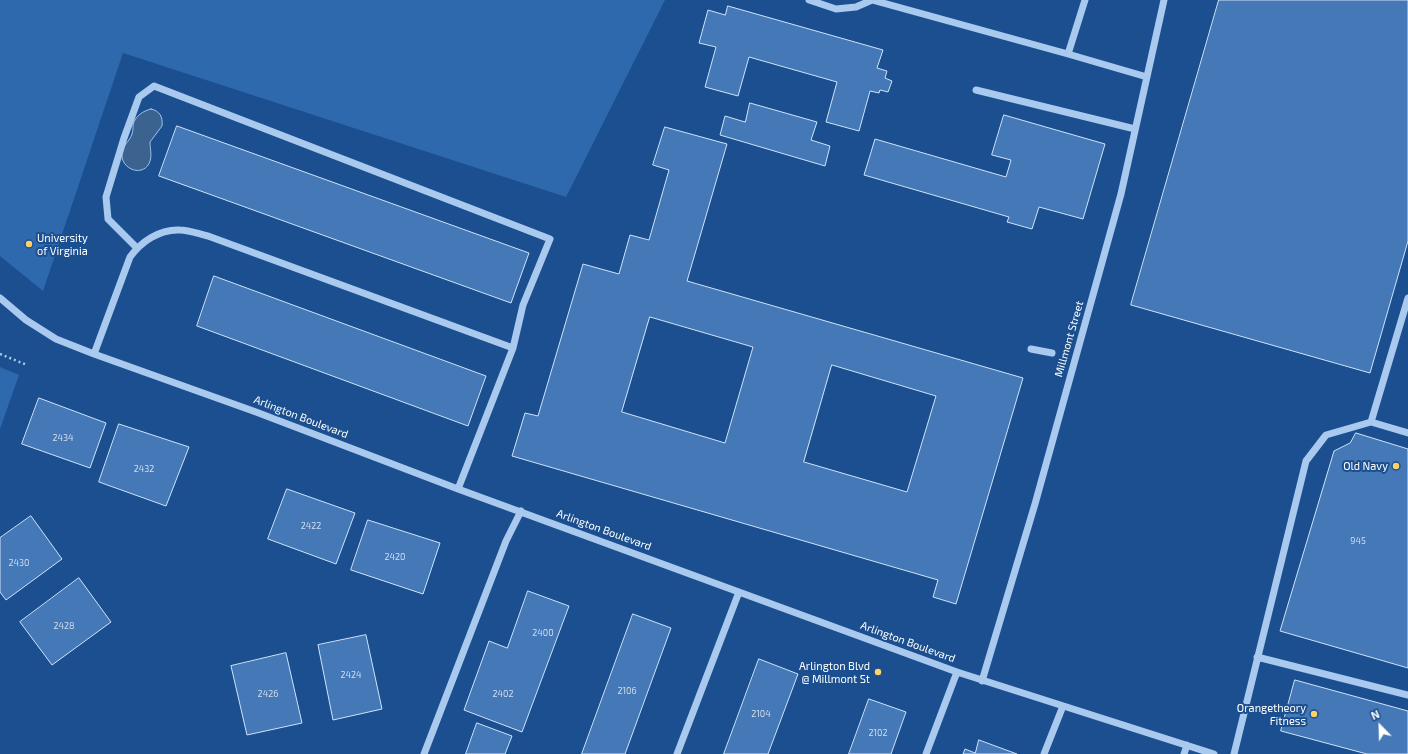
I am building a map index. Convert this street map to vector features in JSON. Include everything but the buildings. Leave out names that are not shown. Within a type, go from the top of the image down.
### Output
[{"type":"street","points":[[809,0],[836,9],[856,7],[872,0],[1147,77]]},
{"type":"street","points":[[1068,54],[1085,0]]},
{"type":"street","name":"Millmont Street","points":[[982,681],[1035,504],[1121,194],[1164,0]]},
{"type":"street","points":[[137,248],[108,219],[106,197],[124,138],[139,97],[154,86],[550,239],[523,305],[514,348],[458,489]]},
{"type":"street","points":[[976,90],[1135,129]]},
{"type":"street","points":[[94,354],[130,258],[137,248],[146,240],[168,230],[181,230],[208,236],[514,348]]},
{"type":"street","name":"Arlington Boulevard","points":[[0,298],[26,320],[56,339],[94,354],[256,412],[458,489],[982,681],[1214,754]]},
{"type":"street","points":[[1371,422],[1408,298]]},
{"type":"street","points":[[1031,349],[1052,353]]},
{"type":"street","points":[[1234,754],[1306,461],[1326,435],[1371,422],[1408,433]]},
{"type":"street","points":[[424,754],[506,541],[521,511]]},
{"type":"street","points":[[677,754],[739,592]]},
{"type":"street","points":[[1257,657],[1408,695]]},
{"type":"street","points":[[926,754],[957,672]]},
{"type":"street","points":[[1044,754],[1063,706]]},
{"type":"street","points":[[1184,754],[1187,746]]},
{"type":"path","points":[[0,354],[26,365]]},
{"type":"shaded area","name":"University of Virginia","points":[[0,0],[665,0],[566,197],[123,53],[43,291],[0,256]]},
{"type":"shaded area","points":[[151,109],[157,111],[160,115],[162,126],[150,142],[151,157],[147,166],[143,169],[133,170],[125,164],[122,159],[122,150],[131,137],[133,125],[137,117],[145,111]]},
{"type":"shaded area","points":[[0,367],[19,375],[0,429]]},
{"type":"place","name":"University of Virginia","points":[[29,244]]},
{"type":"place","name":"Old Navy","points":[[1396,466]]},
{"type":"place","name":"Arlington Blvd @ Millmont St","points":[[878,672]]},
{"type":"place","name":"Orangetheory Fitness","points":[[1314,714]]}]
